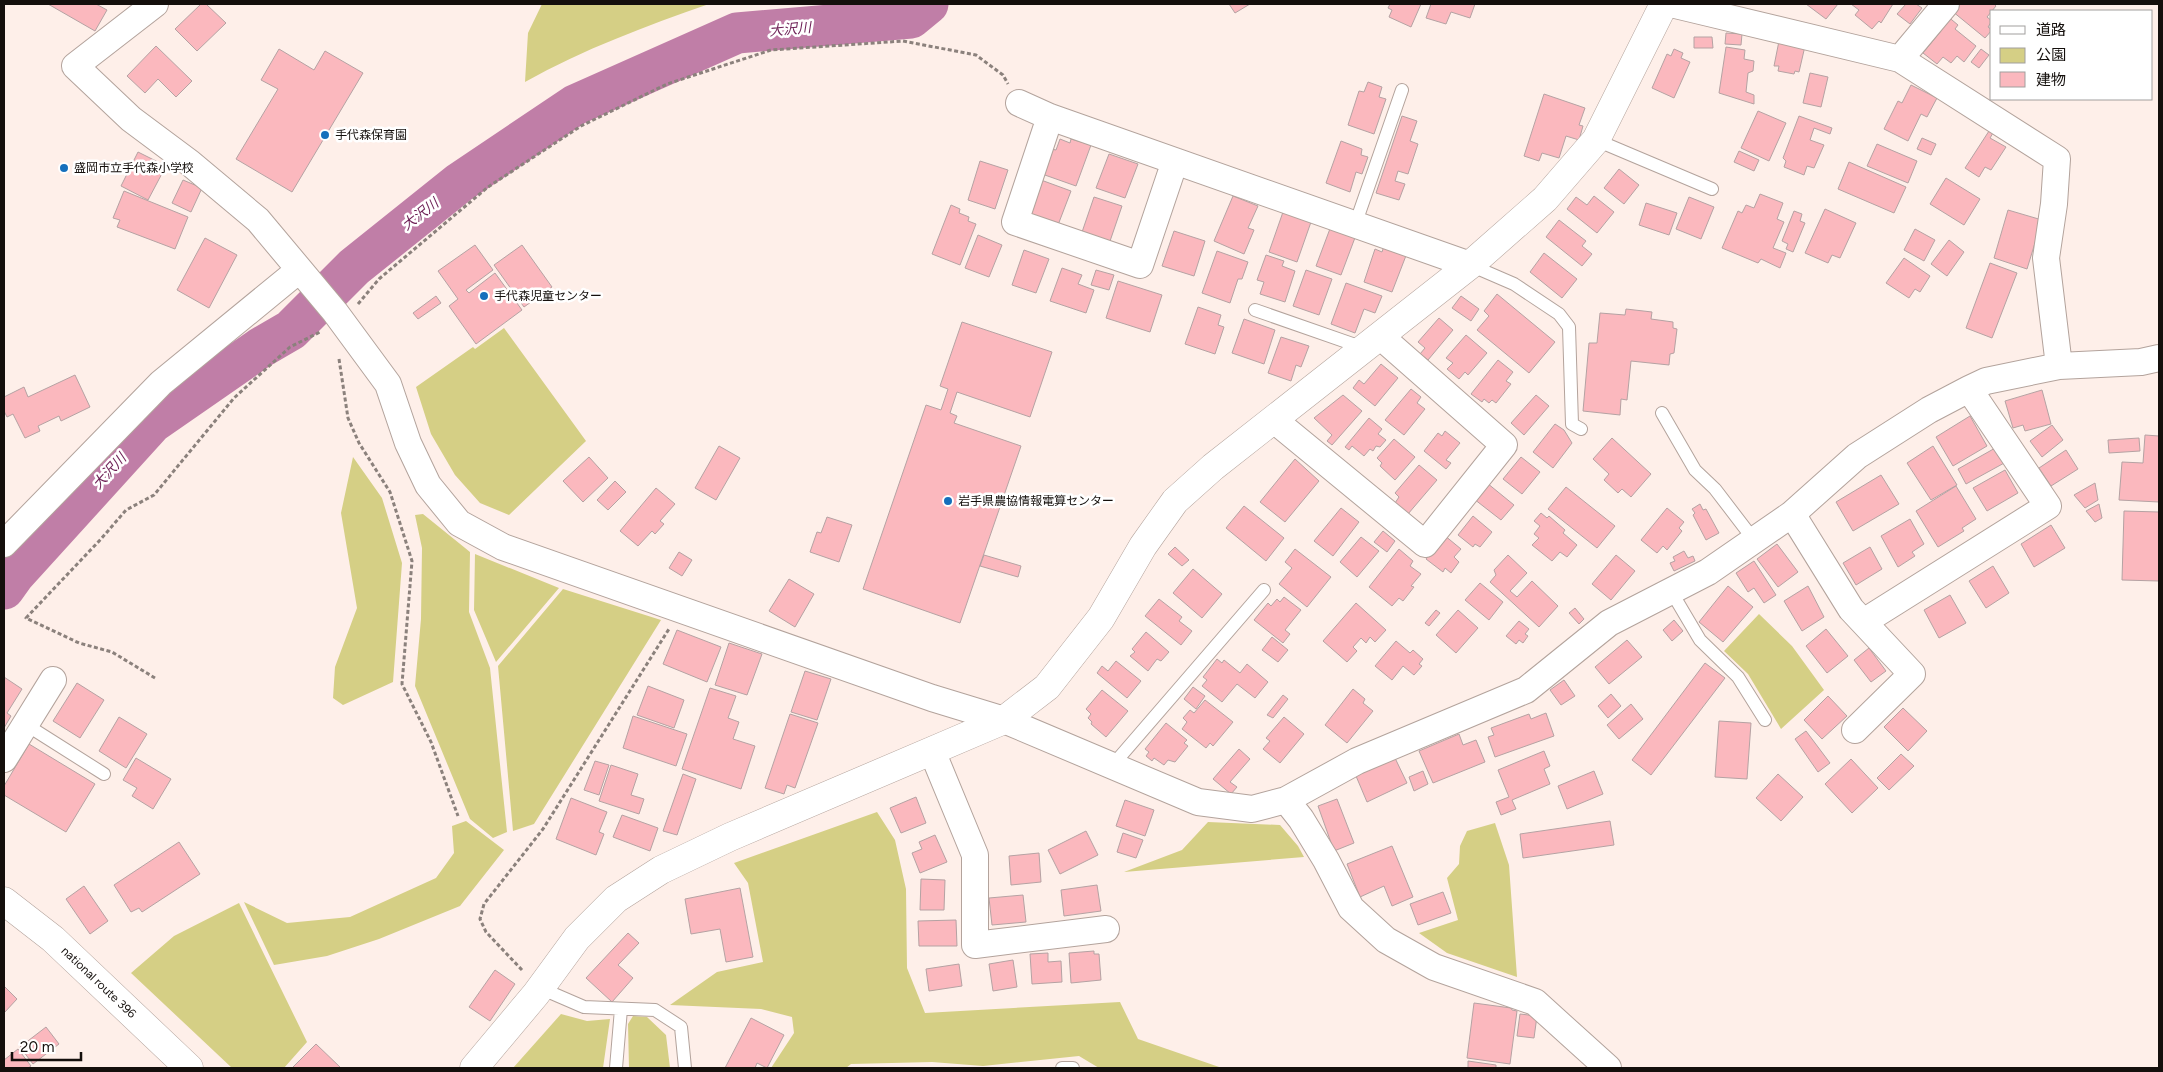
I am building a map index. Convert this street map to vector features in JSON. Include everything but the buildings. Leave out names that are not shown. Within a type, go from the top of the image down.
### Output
[{"type":"main road","points":[[474,1068],[540,988],[577,938],[616,899],[662,870],[730,837],[1004,720],[1047,687],[1101,618],[1143,546],[1175,501],[1213,467],[1470,265],[1545,199],[1596,140],[1664,4]]},
{"type":"main road","name":"national route 396","points":[[4,901],[53,939],[189,1068]]},
{"type":"street","points":[[155,4],[75,66],[131,119],[190,163],[258,220],[338,317],[388,384],[408,443],[428,485],[459,523],[503,547],[932,698],[1004,720],[1198,802],[1252,809],[1286,800],[1357,761],[1526,690],[1608,623],[1708,572],[1792,514],[1857,456],[1929,410],[1986,382],[2059,366],[2141,362],[2159,358]]},
{"type":"street","points":[[1671,4],[1900,59],[2057,159],[2054,204],[2046,258],[2059,366]]},
{"type":"street","points":[[1900,59],[1946,4]]},
{"type":"street","points":[[1019,104],[1050,117],[1470,265]]},
{"type":"street","points":[[1050,117],[1015,222],[1140,265],[1175,161]]},
{"type":"street","points":[[4,544],[162,383],[303,274]]},
{"type":"street","points":[[1274,420],[1425,544],[1504,445],[1372,342]]},
{"type":"street","points":[[1865,621],[2048,506],[1969,390]]},
{"type":"street","points":[[1792,514],[1851,609],[1865,621],[1912,674],[1855,730]]},
{"type":"street","points":[[4,759],[53,680]]},
{"type":"street","points":[[932,751],[975,855],[975,945],[1106,929]]},
{"type":"street","points":[[1286,800],[1301,819],[1352,908],[1386,940],[1434,967],[1535,1002],[1608,1068]]},
{"type":"lane","points":[[1356,225],[1402,90]]},
{"type":"lane","points":[[1596,140],[1712,189]]},
{"type":"lane","points":[[1470,265],[1514,284],[1559,314],[1569,327],[1572,424],[1581,429]]},
{"type":"lane","points":[[1255,310],[1372,342]]},
{"type":"lane","points":[[1662,413],[1695,470],[1715,489],[1754,540]]},
{"type":"lane","points":[[1112,766],[1264,590]]},
{"type":"lane","points":[[1671,591],[1700,640],[1738,677],[1765,720]]},
{"type":"lane","points":[[25,724],[104,774]]},
{"type":"lane","points":[[540,988],[584,1007],[654,1010],[681,1027],[685,1068]]},
{"type":"lane","points":[[616,1068],[621,1009]]},
{"type":"lane","points":[[1062,1068],[1073,1068]]},
{"type":"path","points":[[155,678],[112,652],[80,643],[26,618],[126,510],[154,496],[241,392],[290,347],[338,317],[379,279],[488,187],[581,126],[667,84],[771,50],[904,41],[976,55],[1003,76],[1019,104]]},
{"type":"path","points":[[338,317],[339,362],[348,418],[358,442],[390,492],[412,561],[402,684],[431,742],[458,816]]},
{"type":"path","points":[[540,988],[486,932],[480,918],[484,904],[542,829],[681,610]]},
{"type":"green space","points":[[542,4],[709,4],[616,39],[570,59],[525,82],[528,33]]},
{"type":"green space","points":[[504,328],[586,441],[509,515],[480,503],[455,475],[431,434],[416,387]]},
{"type":"green space","points":[[353,457],[382,498],[402,563],[393,682],[343,705],[333,698],[335,667],[357,608],[341,513]]},
{"type":"green space","points":[[423,514],[470,552],[469,612],[490,668],[507,832],[493,838],[470,819],[415,686],[421,619],[422,548],[415,515]]},
{"type":"green space","points":[[475,554],[559,588],[496,662],[474,610]]},
{"type":"green space","points":[[563,589],[661,620],[534,824],[513,831],[498,666]]},
{"type":"green space","points":[[1759,614],[1792,646],[1824,690],[1781,729],[1748,674],[1724,651]]},
{"type":"green space","points":[[877,812],[895,840],[906,889],[907,968],[925,1013],[1120,1002],[1138,1039],[1222,1068],[1099,1068],[1079,1056],[983,1066],[932,1062],[851,1064],[846,1068],[771,1068],[794,1033],[792,1017],[761,1009],[670,1005],[717,972],[763,962],[748,883],[734,863]]},
{"type":"green space","points":[[466,821],[504,850],[460,906],[379,939],[327,956],[274,965],[244,902],[287,923],[350,917],[436,878],[454,853],[452,826]]},
{"type":"green space","points":[[1208,822],[1280,825],[1298,846],[1304,857],[1124,872],[1182,850]]},
{"type":"green space","points":[[1495,823],[1509,865],[1517,977],[1447,953],[1419,933],[1458,920],[1447,878],[1459,864],[1460,846],[1467,831]]},
{"type":"green space","points":[[239,903],[307,1042],[284,1068],[232,1068],[131,973],[174,936]]},
{"type":"green space","points":[[561,1014],[587,1021],[610,1019],[603,1068],[513,1068]]},
{"type":"green space","points":[[633,1016],[647,1017],[666,1035],[670,1068],[629,1068],[628,1024]]},
{"type":"waterway","name":"大沢川","points":[[4,589],[14,575],[152,423],[260,348],[291,330],[354,267],[459,183],[575,105],[737,33],[911,18],[928,4]]},
{"type":"place","name":"手代森保育園","points":[[325,135]]},
{"type":"place","name":"盛岡市立手代森小学校","points":[[64,168]]},
{"type":"place","name":"手代森児童センター","points":[[484,296]]},
{"type":"place","name":"岩手県農協情報電算センター","points":[[948,501]]}]
